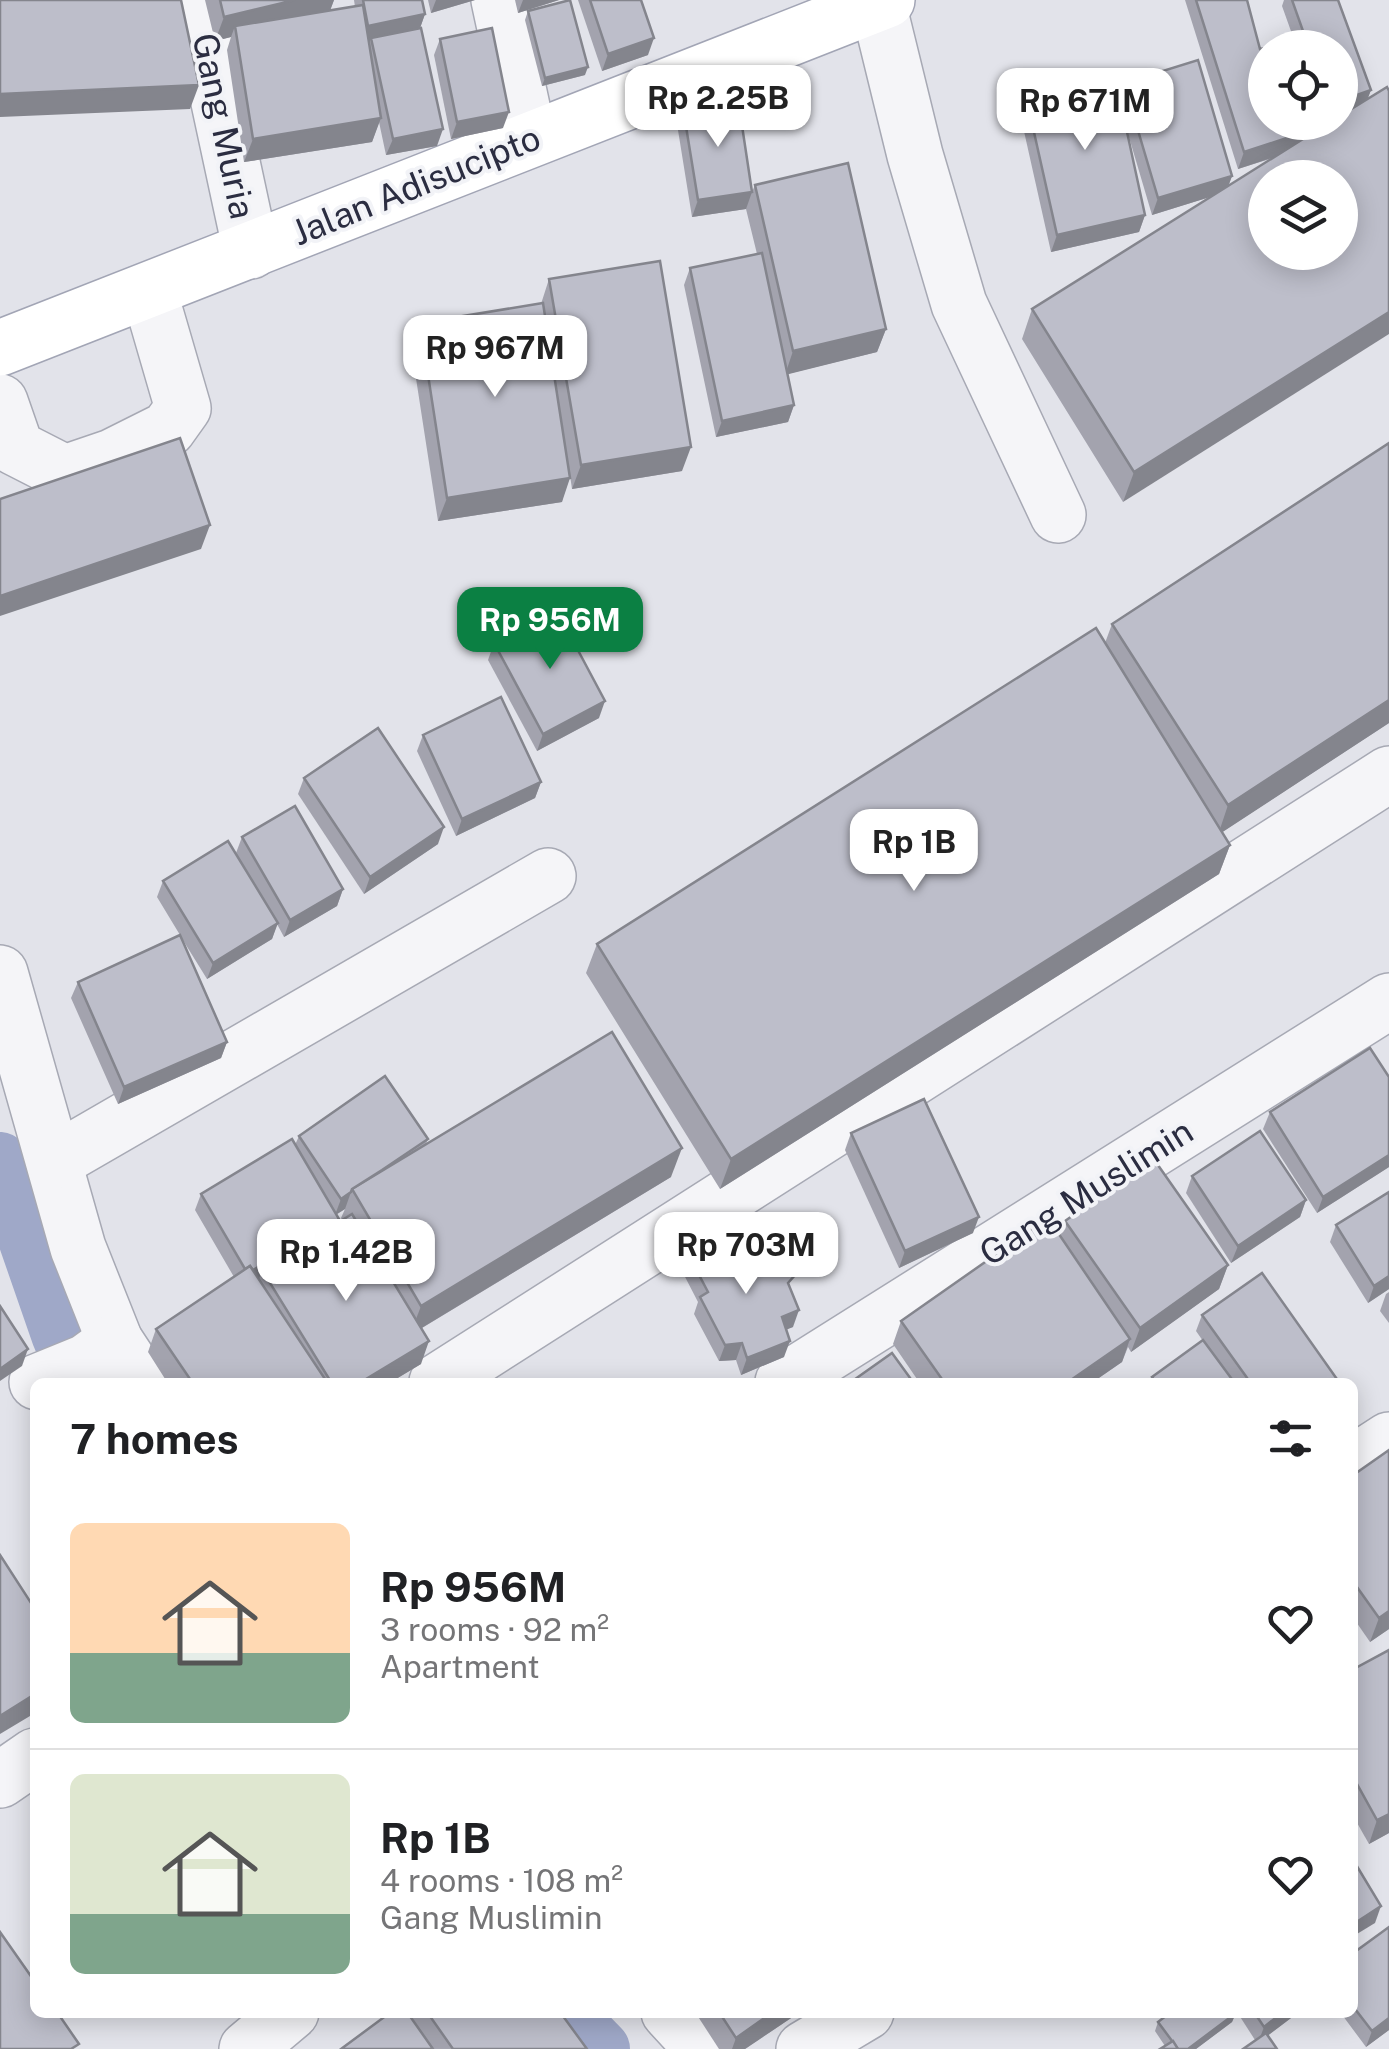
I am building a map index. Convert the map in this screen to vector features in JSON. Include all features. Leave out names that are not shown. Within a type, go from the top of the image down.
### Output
[{"type":"main road","name":"Jalan Adisucipto","points":[[0,348],[880,1]]},
{"type":"street","name":"Gang Muria","points":[[197,0],[250,251]]},
{"type":"street","points":[[499,0],[529,140]]},
{"type":"street","points":[[880,1],[914,155],[959,304],[1058,516]]},
{"type":"street","points":[[0,402],[16,448],[64,473],[112,457],[168,429],[183,408],[149,291]]},
{"type":"street","points":[[443,1378],[1389,774]]},
{"type":"street","points":[[55,1161],[548,876]]},
{"type":"street","points":[[0,974],[78,1248],[60,1378]]},
{"type":"street","name":"Gang Muslimin","points":[[790,1378],[1389,1001]]},
{"type":"street","points":[[1358,1460],[1389,1440]]},
{"type":"street","points":[[0,1780],[30,1759]]},
{"type":"street","points":[[247,2049],[285,2018]]},
{"type":"street","points":[[675,2018],[703,2049]]},
{"type":"street","points":[[804,2049],[856,2018]]},
{"type":"building","points":[[0,0],[181,0],[199,85],[0,94]]},
{"type":"building","points":[[220,0],[295,0],[224,17]]},
{"type":"building","points":[[363,0],[422,0],[425,14],[368,26]]},
{"type":"building","points":[[570,0],[588,67],[545,78],[528,11]]},
{"type":"building","points":[[590,0],[641,0],[654,38],[608,54]]},
{"type":"building","points":[[1196,0],[1247,0],[1255,30],[1248,30],[1248,140],[1280,140],[1244,152]]},
{"type":"building","points":[[1292,0],[1338,0],[1349,30],[1303,30]]},
{"type":"building","points":[[363,5],[381,118],[253,139],[235,26]]},
{"type":"building","points":[[421,28],[443,129],[393,139],[371,38]]},
{"type":"building","points":[[492,28],[509,112],[457,122],[440,39]]},
{"type":"building","points":[[1358,55],[1371,90],[1358,95]]},
{"type":"building","points":[[1198,60],[1232,176],[1158,198],[1124,83]]},
{"type":"building","points":[[1114,72],[1145,215],[1057,235],[1025,92]]},
{"type":"building","points":[[1387,87],[1389,312],[1134,472],[1032,309],[1248,173],[1248,270],[1358,270],[1358,160],[1269,160],[1301,140],[1358,140],[1358,105]]},
{"type":"building","points":[[738,99],[752,192],[698,200],[683,108]]},
{"type":"building","points":[[848,163],[886,329],[793,351],[755,185]]},
{"type":"building","points":[[762,253],[794,405],[722,421],[690,268]]},
{"type":"building","points":[[660,261],[691,447],[581,465],[549,279]]},
{"type":"building","points":[[543,303],[570,478],[447,498],[420,323]]},
{"type":"building","points":[[180,438],[210,525],[0,596],[0,499]]},
{"type":"building","points":[[1389,443],[1389,700],[1228,805],[1112,624]]},
{"type":"building","points":[[556,609],[605,701],[543,734],[494,643]]},
{"type":"building","points":[[1096,628],[1230,845],[731,1159],[597,944]]},
{"type":"building","points":[[501,697],[541,782],[462,819],[423,735]]},
{"type":"building","points":[[378,728],[444,827],[370,877],[304,778]]},
{"type":"building","points":[[295,806],[343,889],[290,920],[242,837]]},
{"type":"building","points":[[228,841],[278,923],[213,963],[163,881]]},
{"type":"building","points":[[180,935],[227,1042],[124,1087],[78,982]]},
{"type":"building","points":[[612,1032],[682,1148],[421,1306],[352,1189]]},
{"type":"building","points":[[1370,1048],[1389,1077],[1389,1155],[1323,1197],[1270,1112]]},
{"type":"building","points":[[385,1076],[428,1139],[341,1199],[299,1136]]},
{"type":"building","points":[[924,1099],[979,1217],[905,1251],[851,1133]]},
{"type":"building","points":[[1260,1131],[1306,1200],[1238,1246],[1192,1176]]},
{"type":"building","points":[[292,1139],[339,1219],[253,1270],[250,1266],[245,1269],[201,1194]]},
{"type":"building","points":[[1153,1158],[1228,1265],[1140,1328],[1065,1221]]},
{"type":"building","points":[[1389,1192],[1389,1276],[1374,1286],[1336,1225]]},
{"type":"building","points":[[352,1214],[429,1341],[368,1378],[329,1378],[262,1270]]},
{"type":"building","points":[[1048,1218],[1130,1339],[1074,1378],[941,1378],[901,1321]]},
{"type":"building","points":[[726,1237],[741,1266],[772,1250],[796,1274],[788,1283],[799,1310],[782,1317],[790,1341],[747,1358],[742,1343],[725,1345],[700,1297],[708,1292],[689,1256]]},
{"type":"building","points":[[250,1266],[324,1378],[189,1378],[156,1329]]},
{"type":"building","points":[[1262,1273],[1336,1378],[1247,1378],[1202,1315]]},
{"type":"building","points":[[0,1306],[28,1349],[0,1369]]},
{"type":"building","points":[[1203,1340],[1231,1378],[1153,1378]]},
{"type":"building","points":[[892,1353],[910,1378],[857,1378]]},
{"type":"building","points":[[1389,1450],[1389,1611],[1379,1618],[1358,1588],[1358,1472]]},
{"type":"building","points":[[0,1555],[30,1601],[30,1697],[0,1716]]},
{"type":"building","points":[[1389,1650],[1389,1814],[1377,1820],[1358,1786],[1358,1667]]},
{"type":"building","points":[[1358,1868],[1381,1906],[1358,1921]]},
{"type":"building","points":[[1389,1927],[1389,2018],[1372,2031],[1358,2013],[1358,1950]]},
{"type":"building","points":[[0,1932],[30,1975],[30,2018],[61,2018],[79,2044],[71,2049],[0,2049]]},
{"type":"building","points":[[383,2018],[411,2018],[433,2049],[341,2049]]},
{"type":"building","points":[[431,2018],[564,2018],[587,2049],[453,2049]]},
{"type":"building","points":[[723,2018],[764,2018],[736,2038]]},
{"type":"building","points":[[1163,2018],[1229,2018],[1188,2049],[1178,2049],[1158,2022]]},
{"type":"building","points":[[1258,2018],[1275,2018],[1264,2027]]},
{"type":"building","points":[[1266,2033],[1277,2049],[1243,2049]]},
{"type":"building","points":[[1173,2041],[1178,2049],[1160,2049]]},
{"type":"waterway","points":[[0,1161],[78,1378]]},
{"type":"waterway","points":[[571,2018],[601,2049]]}]
